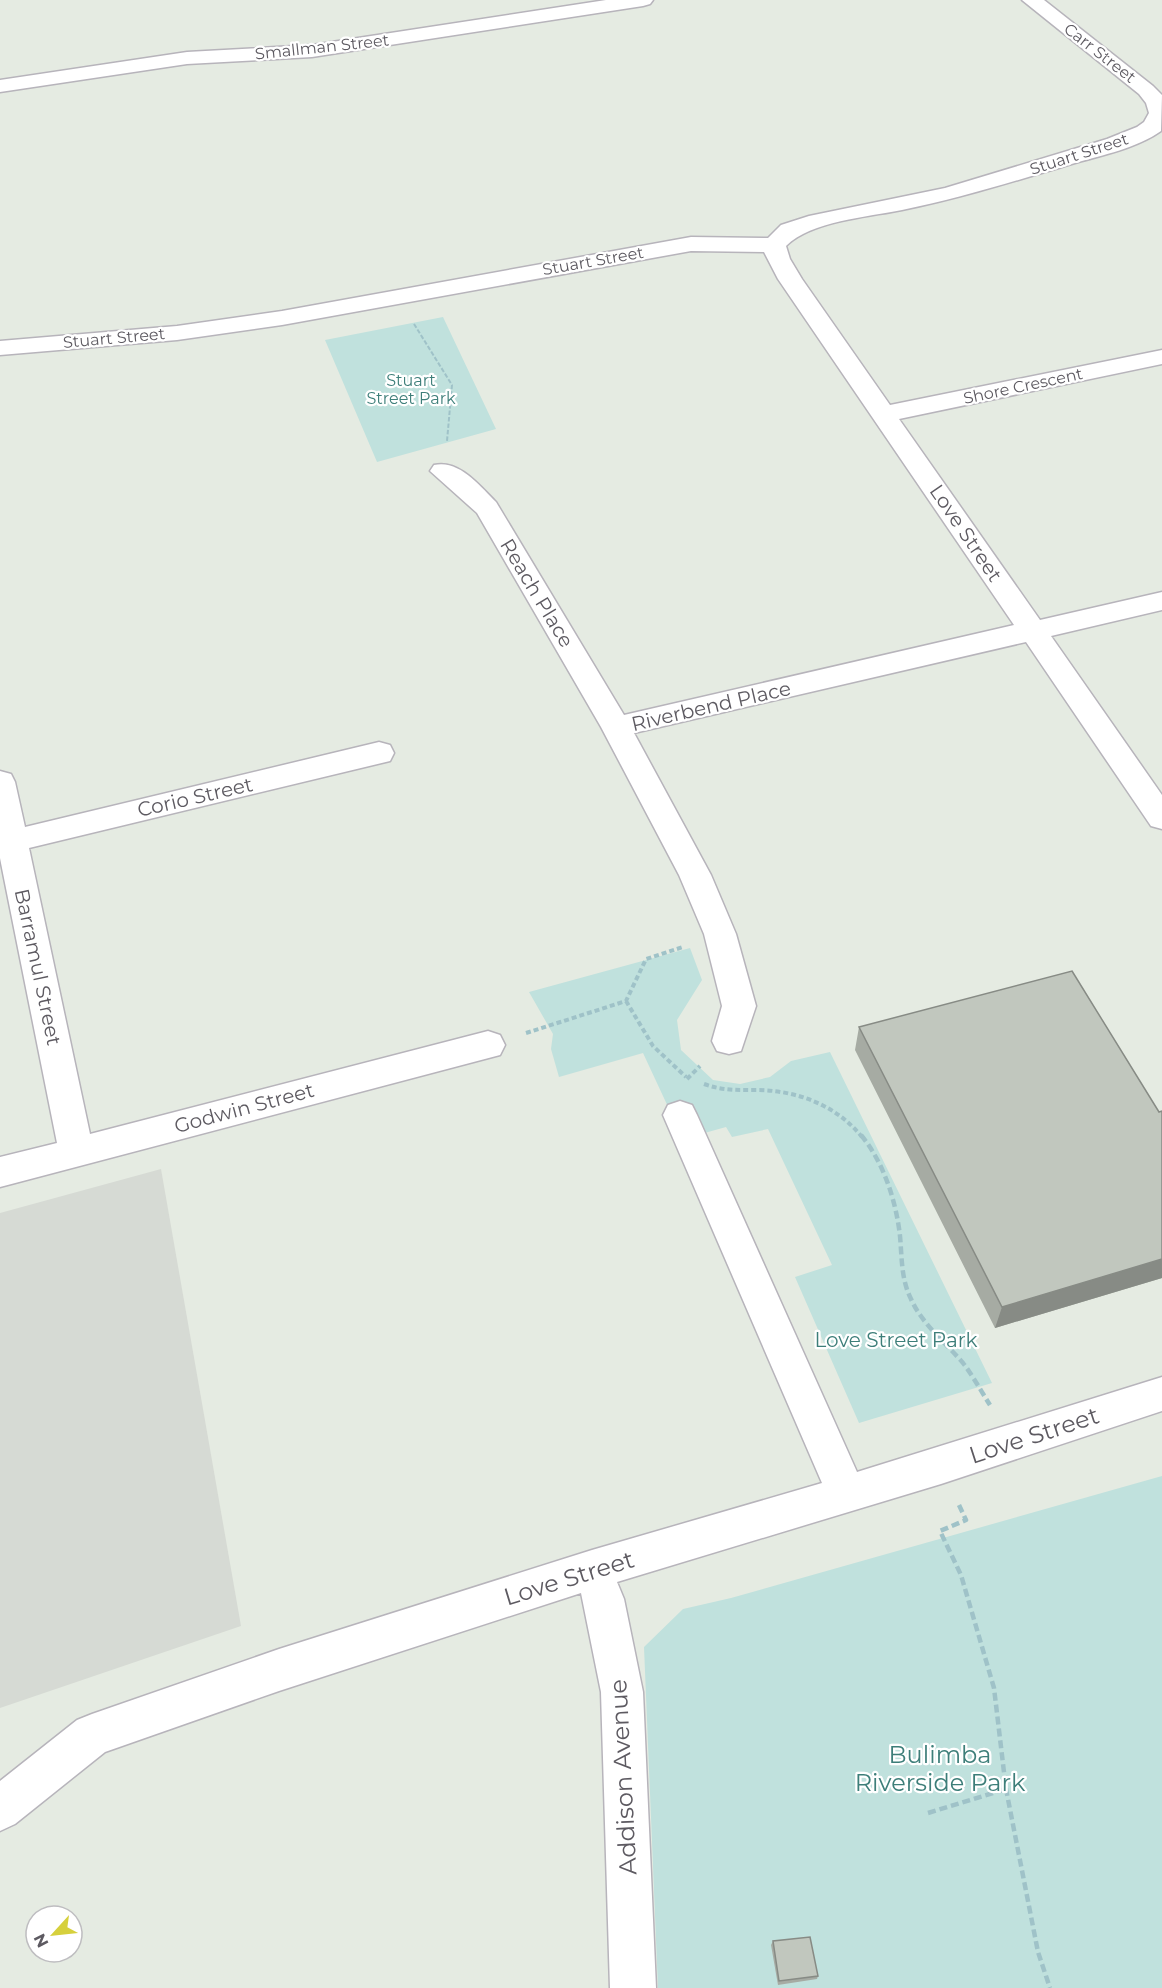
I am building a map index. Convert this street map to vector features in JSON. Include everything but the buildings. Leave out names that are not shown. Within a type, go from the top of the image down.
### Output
[{"type":"street","name":"Smallman Street","points":[[0,86],[187,58],[312,51],[643,0]]},
{"type":"street","name":"Carr Street","points":[[1032,0],[1146,90],[1156,101],[1161,113]]},
{"type":"street","name":"Stuart Street","points":[[0,348],[177,333],[282,318],[691,244],[774,245],[789,230],[817,221],[949,194],[1115,144],[1154,126],[1161,113]]},
{"type":"street","name":"Love Street","points":[[774,245],[778,259],[790,279],[1162,818]]},
{"type":"street","name":"Shore Crescent","points":[[885,414],[1162,357]]},
{"type":"street","name":"Reach Place","points":[[443,471],[466,487],[487,508],[616,728]]},
{"type":"street","points":[[1034,632],[1162,601]]},
{"type":"street","name":"Riverbend Place","points":[[729,1041],[739,1006],[720,934],[695,875],[616,728],[1034,632]]},
{"type":"street","name":"Corio Street","points":[[12,841],[379,753]]},
{"type":"street","name":"Barramul Street","points":[[0,782],[76,1152]]},
{"type":"street","name":"Godwin Street","points":[[0,1172],[488,1045]]},
{"type":"street","points":[[680,1115],[846,1493]]},
{"type":"street","name":"Love Street","points":[[0,1809],[92,1736],[279,1670],[591,1570],[941,1466],[1162,1394]]},
{"type":"street","name":"Addison Avenue","points":[[591,1570],[604,1599],[622,1692],[633,1988]]},
{"type":"path","points":[[397,296],[452,385],[443,471]]},
{"type":"path","points":[[488,1045],[626,1001],[646,959],[720,934]]},
{"type":"path","points":[[626,1001],[653,1046],[687,1077],[710,1086],[736,1092],[758,1090],[789,1094],[825,1106],[852,1124],[871,1149],[892,1195],[899,1231],[901,1270],[911,1302],[965,1366],[1013,1442]]},
{"type":"path","points":[[680,1115],[687,1077],[729,1041]]},
{"type":"path","points":[[941,1466],[966,1520],[940,1532],[961,1575],[994,1688],[1006,1789],[1038,1952],[1050,1988]]},
{"type":"path","points":[[928,1813],[1006,1789]]},
{"type":"shaded area","points":[[161,1169],[241,1626],[0,1708],[0,1213]]},
{"type":"green space","name":"Stuart Street Park","points":[[443,317],[496,429],[377,462],[325,340]]},
{"type":"green space","name":"Love Street Park","points":[[690,948],[702,980],[677,1020],[681,1050],[713,1080],[740,1084],[770,1077],[791,1061],[830,1052],[992,1383],[859,1423],[795,1277],[832,1265],[768,1129],[732,1137],[726,1127],[683,1139],[643,1053],[559,1077],[551,1049],[553,1034],[529,992]]},
{"type":"green space","name":"Bulimba Riverside Park","points":[[1162,1476],[1162,1988],[658,1988],[644,1647],[683,1609],[731,1598]]}]
